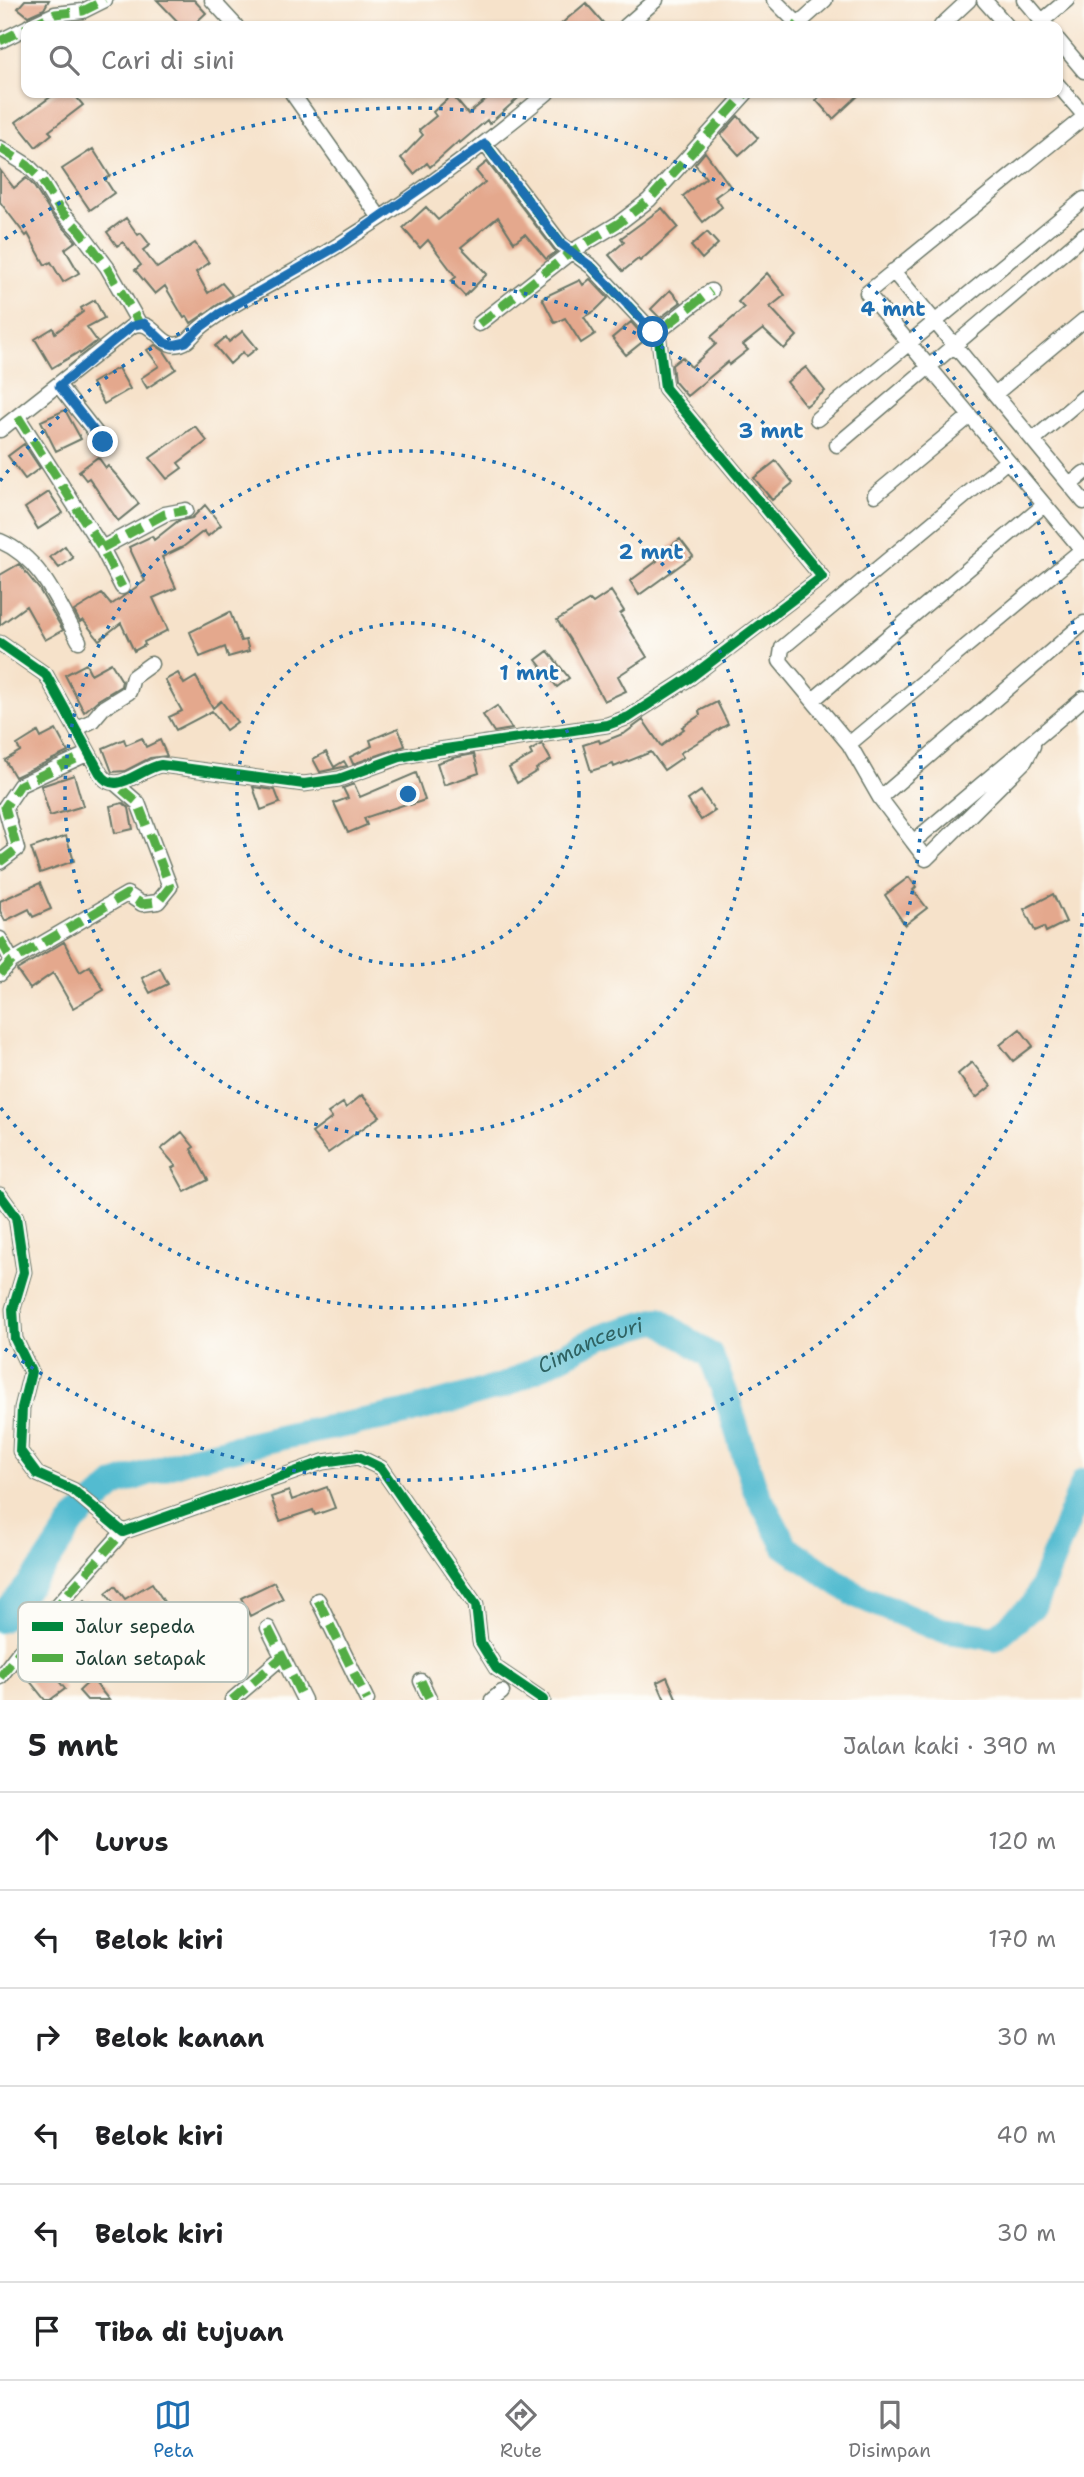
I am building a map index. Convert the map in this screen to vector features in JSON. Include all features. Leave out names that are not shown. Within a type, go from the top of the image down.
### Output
[{"type":"street","points":[[39,21],[49,16],[83,11],[105,0]]},
{"type":"street","points":[[212,0],[231,21]]},
{"type":"street","points":[[632,21],[656,0]]},
{"type":"street","points":[[774,0],[793,21]]},
{"type":"street","points":[[801,21],[825,0]]},
{"type":"street","points":[[947,21],[970,0]]},
{"type":"street","points":[[984,0],[1003,21]]},
{"type":"street","points":[[1024,0],[1042,21]]},
{"type":"street","points":[[1047,21],[1067,0]]},
{"type":"street","points":[[0,41],[21,30]]},
{"type":"street","points":[[1063,46],[1084,71]]},
{"type":"street","points":[[849,744],[1083,550],[867,293],[1084,116],[1063,91]]},
{"type":"street","points":[[296,98],[380,218]]},
{"type":"street","points":[[0,148],[27,165],[41,180],[60,210],[80,230],[107,267],[139,323],[148,325],[165,343],[173,345],[186,342],[219,314],[338,246],[380,218],[485,144],[541,98]]},
{"type":"street","points":[[479,324],[570,252],[619,223],[649,200],[741,98]]},
{"type":"street","points":[[485,144],[542,221],[570,252],[592,267],[652,331],[659,332],[710,290]]},
{"type":"street","points":[[817,419],[1084,199]]},
{"type":"street","points":[[837,445],[1084,235]]},
{"type":"street","points":[[893,271],[1084,502]]},
{"type":"street","points":[[995,394],[1084,320]]},
{"type":"street","points":[[0,430],[139,323]]},
{"type":"street","points":[[116,784],[153,766],[161,765],[304,784],[339,779],[400,757],[607,725],[629,717],[691,677],[822,577],[665,388],[659,332]]},
{"type":"street","points":[[59,386],[103,442]]},
{"type":"street","points":[[1033,440],[1084,397]]},
{"type":"street","points":[[875,495],[970,416]]},
{"type":"street","points":[[19,417],[102,548],[121,587]]},
{"type":"street","points":[[1007,461],[782,648],[780,661],[849,744],[880,797],[926,859],[1025,761],[1036,739]]},
{"type":"street","points":[[1070,485],[1084,473]]},
{"type":"street","points":[[813,700],[1044,505]]},
{"type":"street","points":[[102,548],[165,514],[186,510]]},
{"type":"street","points":[[0,541],[12,546],[41,572],[79,641]]},
{"type":"street","points":[[880,797],[1084,623]]},
{"type":"street","points":[[0,643],[46,675],[105,782],[116,784],[138,803],[170,887],[158,902],[142,904],[127,894],[12,961],[0,974]]},
{"type":"street","points":[[76,729],[92,721],[103,708],[129,692],[133,677],[151,664]]},
{"type":"street","points":[[914,842],[1084,698]]},
{"type":"street","points":[[0,862],[17,849],[5,807],[20,785],[89,753]]},
{"type":"street","points":[[0,939],[12,961]]},
{"type":"street","points":[[0,1195],[16,1217],[24,1272],[13,1309],[15,1339],[31,1372],[22,1408],[20,1451],[37,1474],[74,1490],[123,1532]]},
{"type":"street","points":[[61,1602],[123,1532],[323,1462],[358,1457],[381,1468],[476,1605],[480,1642],[496,1668],[543,1700]]},
{"type":"street","points":[[318,1600],[367,1700]]},
{"type":"street","points":[[268,1628],[304,1700]]},
{"type":"street","points":[[0,1677],[18,1654]]},
{"type":"street","points":[[232,1700],[282,1657]]},
{"type":"street","points":[[421,1681],[430,1700]]},
{"type":"building","points":[[25,0],[49,0],[44,9],[28,16],[18,8]]},
{"type":"building","points":[[157,0],[194,0],[206,13],[197,21],[177,21]]},
{"type":"building","points":[[586,3],[602,21],[565,21]]},
{"type":"building","points":[[49,98],[77,98],[83,105],[49,131],[52,134],[36,147],[16,122]]},
{"type":"building","points":[[449,98],[455,98],[468,114],[488,98],[518,98],[489,124],[487,120],[460,143],[459,141],[430,167],[427,163],[414,174],[401,158],[423,135],[419,130],[436,116],[433,112]]},
{"type":"building","points":[[818,98],[856,98],[833,119],[816,100]]},
{"type":"building","points":[[738,116],[758,138],[739,155],[721,135]]},
{"type":"building","points":[[93,149],[110,176],[105,179],[114,193],[90,210],[62,169]]},
{"type":"building","points":[[705,152],[730,186],[715,197],[722,207],[703,222],[683,196],[706,178],[695,164]]},
{"type":"building","points":[[487,162],[556,252],[546,259],[525,234],[514,242],[498,217],[461,247],[487,274],[465,296],[451,281],[456,277],[428,240],[420,248],[403,228],[426,207],[438,220],[485,182],[476,171]]},
{"type":"building","points":[[0,170],[14,188],[26,178],[52,215],[76,241],[65,249],[79,273],[63,282],[51,262],[45,265],[28,234],[26,236],[0,202]]},
{"type":"building","points":[[662,208],[678,227],[640,261],[638,259],[623,271],[609,255],[624,242],[621,238]]},
{"type":"building","points":[[126,218],[138,235],[141,233],[150,245],[143,250],[157,268],[195,243],[209,263],[196,272],[208,293],[222,283],[232,295],[191,323],[187,316],[184,318],[165,286],[155,294],[135,270],[141,265],[123,242],[117,246],[107,232]]},
{"type":"building","points":[[707,232],[718,244],[702,259],[691,246]]},
{"type":"building","points":[[767,273],[785,295],[770,307],[797,336],[784,349],[763,329],[743,345],[748,350],[729,365],[728,362],[687,396],[674,381],[672,365],[682,357],[691,367],[716,344],[711,337],[744,308],[738,302]]},
{"type":"building","points":[[590,279],[608,298],[584,317],[595,334],[581,343],[565,318],[555,323],[542,298],[580,280],[583,285]]},
{"type":"building","points":[[670,290],[681,302],[660,318],[651,309]]},
{"type":"building","points":[[95,300],[104,318],[87,327],[97,341],[80,354],[79,352],[52,368],[35,339],[53,328],[55,333],[83,312],[81,308]]},
{"type":"building","points":[[631,322],[646,339],[626,355],[612,338]]},
{"type":"building","points":[[243,331],[257,348],[246,357],[243,352],[230,364],[215,346],[226,337],[229,342]]},
{"type":"building","points":[[155,345],[164,351],[176,369],[147,388],[141,378],[159,366],[147,350]]},
{"type":"building","points":[[806,367],[825,391],[806,406],[787,382]]},
{"type":"building","points":[[118,368],[130,389],[104,404],[92,383]]},
{"type":"building","points":[[65,410],[81,439],[56,451],[41,421]]},
{"type":"building","points":[[195,426],[207,441],[178,463],[182,468],[167,479],[150,458]]},
{"type":"building","points":[[24,444],[40,468],[25,479],[8,456]]},
{"type":"building","points":[[98,457],[139,504],[118,521],[89,478],[86,480],[79,471]]},
{"type":"building","points":[[776,461],[793,483],[772,500],[754,478]]},
{"type":"building","points":[[49,492],[63,513],[38,529],[25,508]]},
{"type":"building","points":[[205,505],[221,525],[208,536],[204,531],[183,547],[162,557],[176,588],[153,598],[168,630],[144,642],[145,645],[134,651],[121,623],[99,640],[83,620],[80,622],[74,611],[102,594],[111,605],[145,581],[129,547],[152,536],[154,540],[178,521],[192,518]]},
{"type":"building","points":[[680,539],[693,556],[639,595],[630,581]]},
{"type":"building","points":[[65,546],[73,558],[59,568],[50,557]]},
{"type":"building","points":[[19,564],[39,589],[63,630],[45,640],[26,606],[0,625],[0,575]]},
{"type":"building","points":[[611,591],[624,611],[620,614],[647,657],[618,676],[626,691],[604,701],[557,620]]},
{"type":"building","points":[[230,612],[241,641],[246,640],[249,651],[228,657],[225,647],[200,657],[190,632]]},
{"type":"building","points":[[548,651],[569,678],[557,687],[536,660]]},
{"type":"building","points":[[111,663],[122,681],[121,686],[84,712],[65,675],[86,664],[91,674]]},
{"type":"building","points":[[178,673],[184,684],[196,677],[213,708],[221,701],[237,722],[226,730],[212,711],[176,730],[169,717],[182,711],[165,680]]},
{"type":"building","points":[[717,702],[728,724],[680,753],[683,757],[664,770],[651,752],[614,767],[613,764],[591,771],[583,745],[599,740],[600,743],[625,733],[643,720],[661,746],[700,715],[699,711]]},
{"type":"building","points":[[497,706],[512,729],[494,732],[483,715]]},
{"type":"building","points":[[398,728],[405,746],[353,764],[350,757],[372,746],[370,740]]},
{"type":"building","points":[[56,730],[68,752],[15,777],[5,760],[20,751],[17,745],[38,732],[41,738]]},
{"type":"building","points":[[142,738],[146,747],[160,740],[167,756],[150,758],[125,771],[112,772],[103,748],[124,739],[126,745]]},
{"type":"building","points":[[542,744],[551,760],[517,783],[509,768],[532,755],[530,751]]},
{"type":"building","points":[[326,752],[334,767],[344,761],[347,766],[320,772],[313,759]]},
{"type":"building","points":[[474,754],[479,773],[444,785],[437,763]]},
{"type":"building","points":[[416,773],[425,800],[364,818],[367,825],[348,833],[334,803],[348,798],[343,788],[354,784],[360,797]]},
{"type":"building","points":[[74,775],[83,806],[50,816],[41,786]]},
{"type":"building","points":[[253,787],[275,790],[280,803],[261,810]]},
{"type":"building","points":[[701,791],[715,811],[701,820],[688,800]]},
{"type":"building","points":[[123,803],[129,808],[133,829],[115,833],[110,806]]},
{"type":"building","points":[[66,836],[74,861],[40,873],[31,848]]},
{"type":"building","points":[[909,877],[916,887],[913,890],[927,908],[905,925],[885,895]]},
{"type":"building","points":[[40,883],[51,909],[33,917],[29,909],[5,921],[0,911],[0,901]]},
{"type":"building","points":[[1053,894],[1066,922],[1046,932],[1044,927],[1035,931],[1024,909]]},
{"type":"building","points":[[64,942],[80,972],[90,966],[104,990],[73,1008],[53,973],[30,989],[17,970]]},
{"type":"building","points":[[160,968],[168,984],[150,993],[142,978]]},
{"type":"building","points":[[1020,1029],[1033,1046],[1013,1061],[1000,1045]]},
{"type":"building","points":[[972,1062],[991,1086],[976,1098],[958,1074]]},
{"type":"building","points":[[362,1095],[380,1116],[328,1153],[312,1133],[332,1118],[328,1113],[343,1103],[346,1108]]},
{"type":"building","points":[[182,1132],[194,1147],[191,1149],[208,1180],[185,1192],[172,1168],[176,1166],[161,1149]]},
{"type":"building","points":[[327,1487],[335,1508],[315,1515],[313,1510],[280,1521],[271,1497],[289,1491],[292,1500]]},
{"type":"building","points":[[274,1582],[283,1599],[250,1616],[248,1602],[243,1602],[241,1598]]},
{"type":"building","points":[[152,1583],[164,1602],[113,1602],[106,1593],[115,1586],[125,1599]]},
{"type":"building","points":[[667,1677],[677,1700],[665,1700],[657,1682]]},
{"type":"building","points":[[31,1682],[60,1682],[65,1689],[50,1700],[45,1700]]},
{"type":"building","points":[[89,1682],[94,1682],[109,1700],[87,1700],[79,1691]]},
{"type":"waterway","name":"Cimanceuri","points":[[0,1620],[45,1565],[74,1521],[116,1484],[191,1458],[405,1413],[505,1385],[599,1337],[659,1320],[711,1356],[755,1489],[786,1547],[856,1595],[941,1630],[995,1638],[1034,1605],[1084,1481]]},
{"type":"marked path","points":[[40,21],[55,14],[83,11],[105,0]]},
{"type":"marked path","points":[[0,41],[21,30]]},
{"type":"marked path","points":[[479,324],[571,252],[619,223],[649,200],[741,98]]},
{"type":"marked path","points":[[485,144],[561,244],[592,267],[653,332],[658,332],[711,291]]},
{"type":"marked path","points":[[0,148],[27,165],[41,179],[60,210],[107,267],[139,323]]},
{"type":"marked path","points":[[18,417],[102,548],[122,587]]},
{"type":"marked path","points":[[102,548],[165,514],[186,510]]},
{"type":"marked path","points":[[0,862],[17,849],[5,807],[20,785],[89,753]]},
{"type":"marked path","points":[[0,974],[12,961],[127,894],[142,904],[158,902],[170,887],[138,803],[116,784]]},
{"type":"marked path","points":[[0,939],[12,961]]},
{"type":"marked path","points":[[61,1602],[123,1532]]},
{"type":"marked path","points":[[318,1600],[367,1700]]},
{"type":"marked path","points":[[268,1628],[304,1700]]},
{"type":"marked path","points":[[0,1677],[18,1654]]},
{"type":"marked path","points":[[232,1700],[282,1657]]},
{"type":"marked path","points":[[421,1681],[430,1700]]},
{"type":"cycle path","points":[[0,643],[46,675],[100,773],[113,783],[128,780],[161,765],[304,784],[339,779],[400,757],[607,725],[629,717],[691,677],[822,577],[665,388],[658,332]]},
{"type":"cycle path","points":[[0,1195],[16,1217],[24,1272],[13,1309],[15,1339],[31,1372],[22,1408],[20,1451],[37,1474],[73,1490],[123,1532],[323,1462],[358,1457],[381,1468],[476,1605],[480,1642],[496,1668],[543,1700]]},
{"type":"route","points":[[103,442],[59,386],[132,326],[139,323],[148,325],[165,343],[173,345],[186,342],[219,314],[338,246],[485,144],[561,244],[611,284],[653,332]]}]
